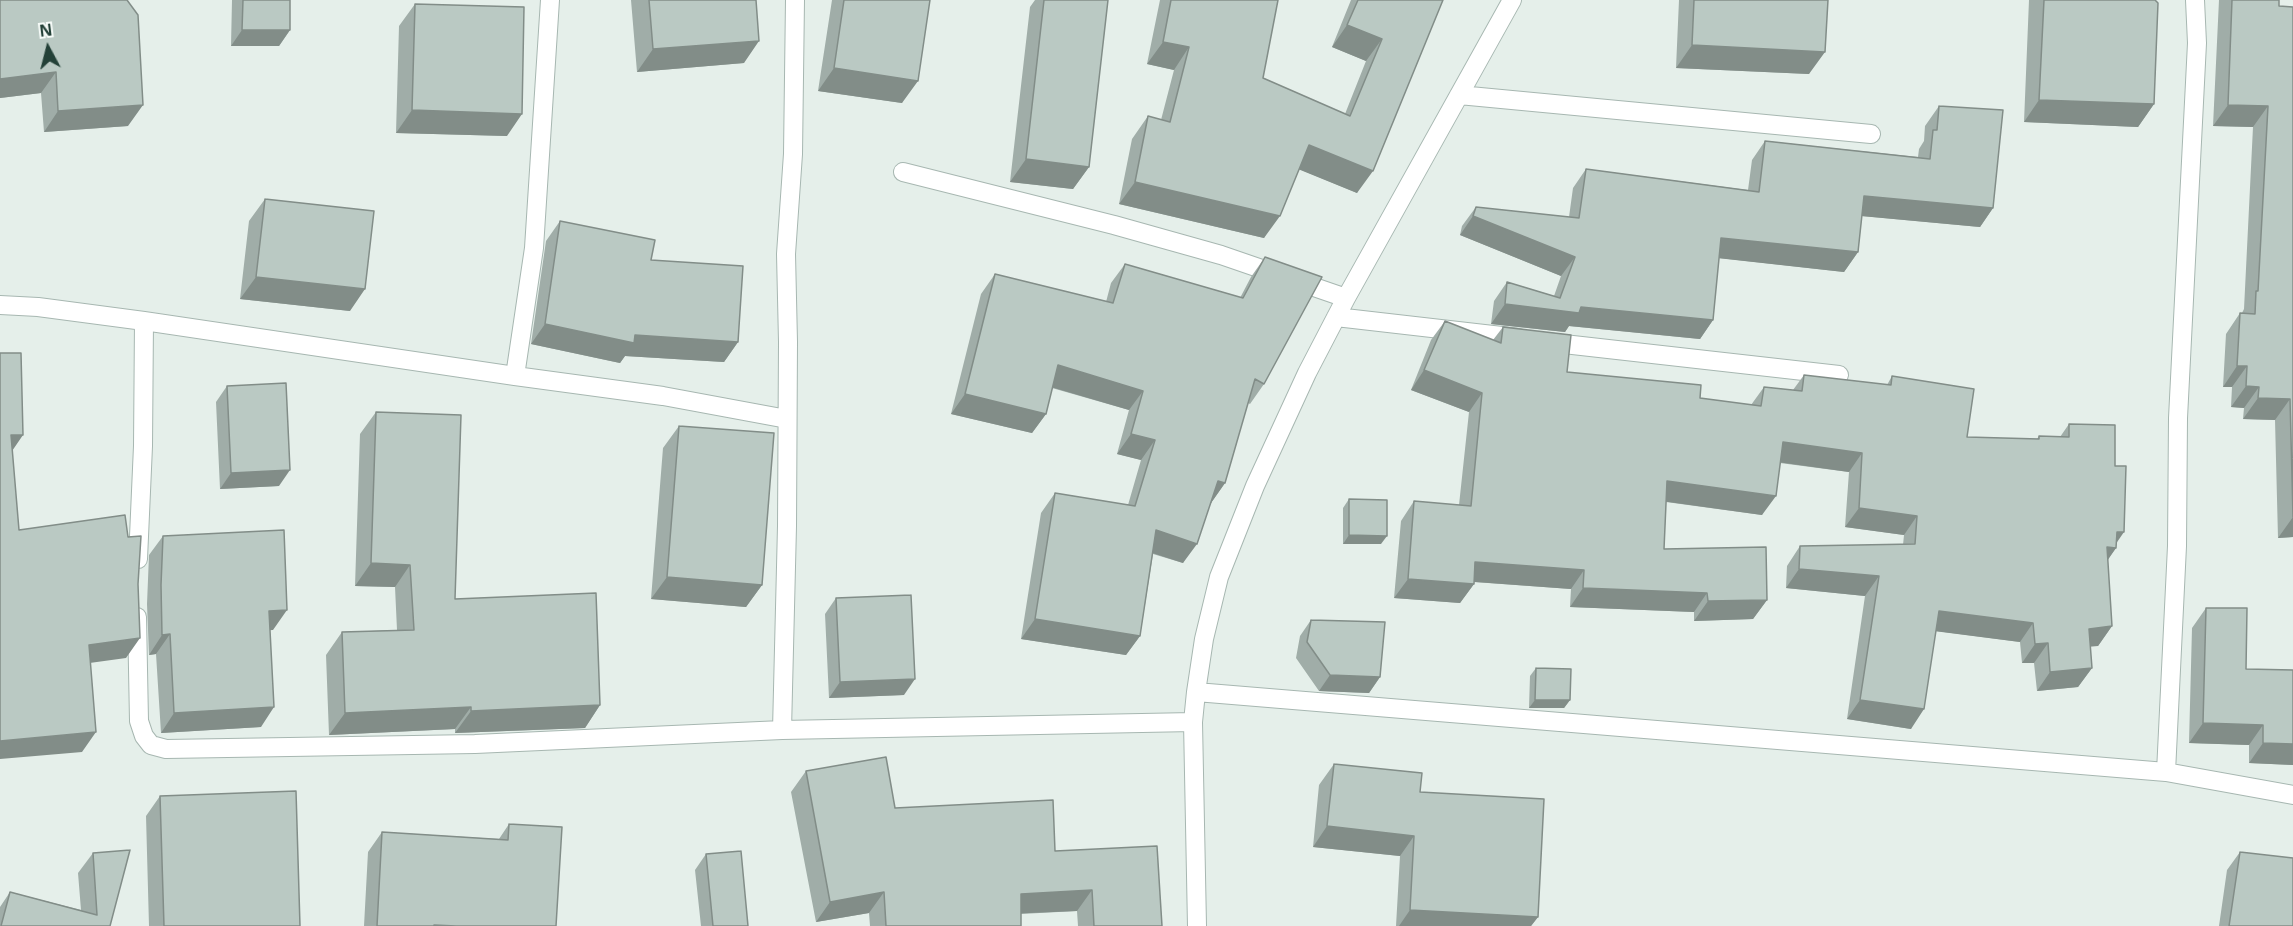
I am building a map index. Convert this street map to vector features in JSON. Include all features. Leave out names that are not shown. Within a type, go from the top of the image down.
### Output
[{"type":"street","points":[[515,376],[534,248],[550,0]]},
{"type":"street","points":[[782,730],[787,548],[786,254],[793,154],[795,0]]},
{"type":"street","points":[[1197,926],[1193,722],[1204,639],[1219,577],[1255,486],[1307,373],[1346,298],[1512,0]]},
{"type":"street","points":[[2166,772],[2177,546],[2178,417],[2198,43],[2195,0]]},
{"type":"street","points":[[1459,95],[1871,134]]},
{"type":"street","points":[[903,172],[1114,225],[1221,255],[1346,298]]},
{"type":"street","points":[[0,305],[38,307],[144,321],[663,396],[787,419]]},
{"type":"street","points":[[1336,317],[1839,375]]},
{"type":"street","points":[[137,582],[143,446],[144,321]]},
{"type":"street","points":[[136,604],[139,721],[144,736],[151,745],[166,749],[475,744],[782,730],[1193,722]]},
{"type":"street","points":[[1196,692],[2166,772],[2293,795]]},
{"type":"building","points":[[0,0],[127,0],[138,15],[143,105],[58,111],[56,72],[0,79]]},
{"type":"building","points":[[243,0],[290,0],[290,30],[242,30]]},
{"type":"building","points":[[649,0],[756,0],[759,41],[653,49]]},
{"type":"building","points":[[844,0],[930,0],[918,81],[834,68]]},
{"type":"building","points":[[1044,0],[1108,0],[1089,167],[1026,159]]},
{"type":"building","points":[[1171,0],[1278,0],[1263,78],[1350,116],[1382,39],[1347,25],[1358,0],[1443,0],[1373,171],[1309,145],[1280,216],[1135,182],[1148,116],[1170,122],[1189,47],[1163,42]]},
{"type":"building","points":[[1694,0],[1828,0],[1825,52],[1692,45]]},
{"type":"building","points":[[2044,0],[2155,0],[2158,3],[2154,104],[2039,100]]},
{"type":"building","points":[[2232,0],[2279,0],[2279,6],[2293,7],[2293,517],[2290,399],[2258,398],[2259,387],[2246,386],[2247,366],[2237,366],[2240,313],[2255,314],[2256,291],[2258,291],[2268,106],[2228,105]]},
{"type":"building","points":[[415,4],[524,7],[522,114],[412,110]]},
{"type":"building","points":[[1939,106],[2003,110],[1993,208],[1864,196],[1858,252],[1721,238],[1713,320],[1581,307],[1579,313],[1505,304],[1507,282],[1560,298],[1575,257],[1473,216],[1476,207],[1579,218],[1586,169],[1759,192],[1765,141],[1930,159],[1933,130],[1937,130]]},
{"type":"building","points":[[265,199],[374,211],[365,289],[256,277]]},
{"type":"building","points":[[560,221],[655,240],[651,260],[743,266],[738,342],[635,335],[634,343],[545,324]]},
{"type":"building","points":[[1265,257],[1322,277],[1264,384],[1255,379],[1225,483],[1218,481],[1197,544],[1156,530],[1140,636],[1035,619],[1055,493],[1135,506],[1155,440],[1131,434],[1143,391],[1058,365],[1046,414],[965,394],[995,274],[1113,303],[1125,264],[1243,298]]},
{"type":"building","points":[[1445,321],[1501,343],[1503,327],[1571,335],[1567,372],[1701,385],[1700,398],[1761,406],[1764,387],[1802,391],[1804,375],[1891,385],[1892,376],[1974,389],[1967,437],[2039,439],[2039,436],[2069,437],[2069,424],[2115,425],[2115,466],[2126,466],[2124,532],[2117,532],[2116,548],[2107,547],[2112,626],[2089,629],[2092,668],[2050,672],[2048,643],[2035,644],[2033,623],[1939,611],[1924,709],[1860,700],[1879,576],[1799,569],[1800,546],[1915,544],[1917,516],[1859,508],[1862,453],[1783,442],[1776,496],[1667,481],[1664,549],[1766,547],[1767,600],[1708,601],[1707,593],[1583,588],[1584,570],[1475,562],[1474,584],[1408,579],[1414,501],[1471,506],[1482,393],[1424,370]]},
{"type":"building","points":[[0,353],[21,353],[23,435],[11,435],[19,530],[125,515],[128,537],[141,536],[138,584],[140,638],[89,645],[96,732],[0,741]]},
{"type":"building","points":[[286,383],[290,470],[231,473],[227,386]]},
{"type":"building","points":[[376,412],[461,415],[455,599],[596,593],[600,705],[471,711],[471,707],[345,713],[342,632],[414,630],[410,565],[371,563]]},
{"type":"building","points":[[679,426],[774,433],[762,585],[667,577]]},
{"type":"building","points":[[1349,499],[1387,500],[1387,536],[1349,535]]},
{"type":"building","points":[[284,530],[287,610],[269,611],[274,707],[174,713],[170,634],[162,635],[163,536]]},
{"type":"building","points":[[911,595],[915,679],[840,682],[836,598]]},
{"type":"building","points":[[2206,608],[2247,608],[2246,669],[2293,670],[2293,744],[2263,743],[2263,725],[2203,723]]},
{"type":"building","points":[[1311,620],[1385,622],[1380,677],[1330,675],[1307,642]]},
{"type":"building","points":[[1536,668],[1571,669],[1570,700],[1535,700]]},
{"type":"building","points":[[886,757],[895,808],[1053,800],[1055,851],[1157,846],[1162,926],[1094,926],[1092,890],[1021,894],[1021,926],[886,926],[884,892],[830,902],[806,771]]},
{"type":"building","points":[[1334,764],[1422,773],[1420,792],[1544,799],[1538,917],[1410,910],[1414,836],[1327,826]]},
{"type":"building","points":[[296,791],[300,926],[164,926],[160,796]]},
{"type":"building","points":[[509,824],[562,827],[556,926],[377,926],[382,832],[508,840]]},
{"type":"building","points":[[130,850],[110,926],[1,926],[10,892],[97,915],[93,853]]},
{"type":"building","points":[[741,851],[748,926],[713,926],[706,854]]},
{"type":"building","points":[[2240,852],[2293,858],[2293,926],[2229,926]]}]
